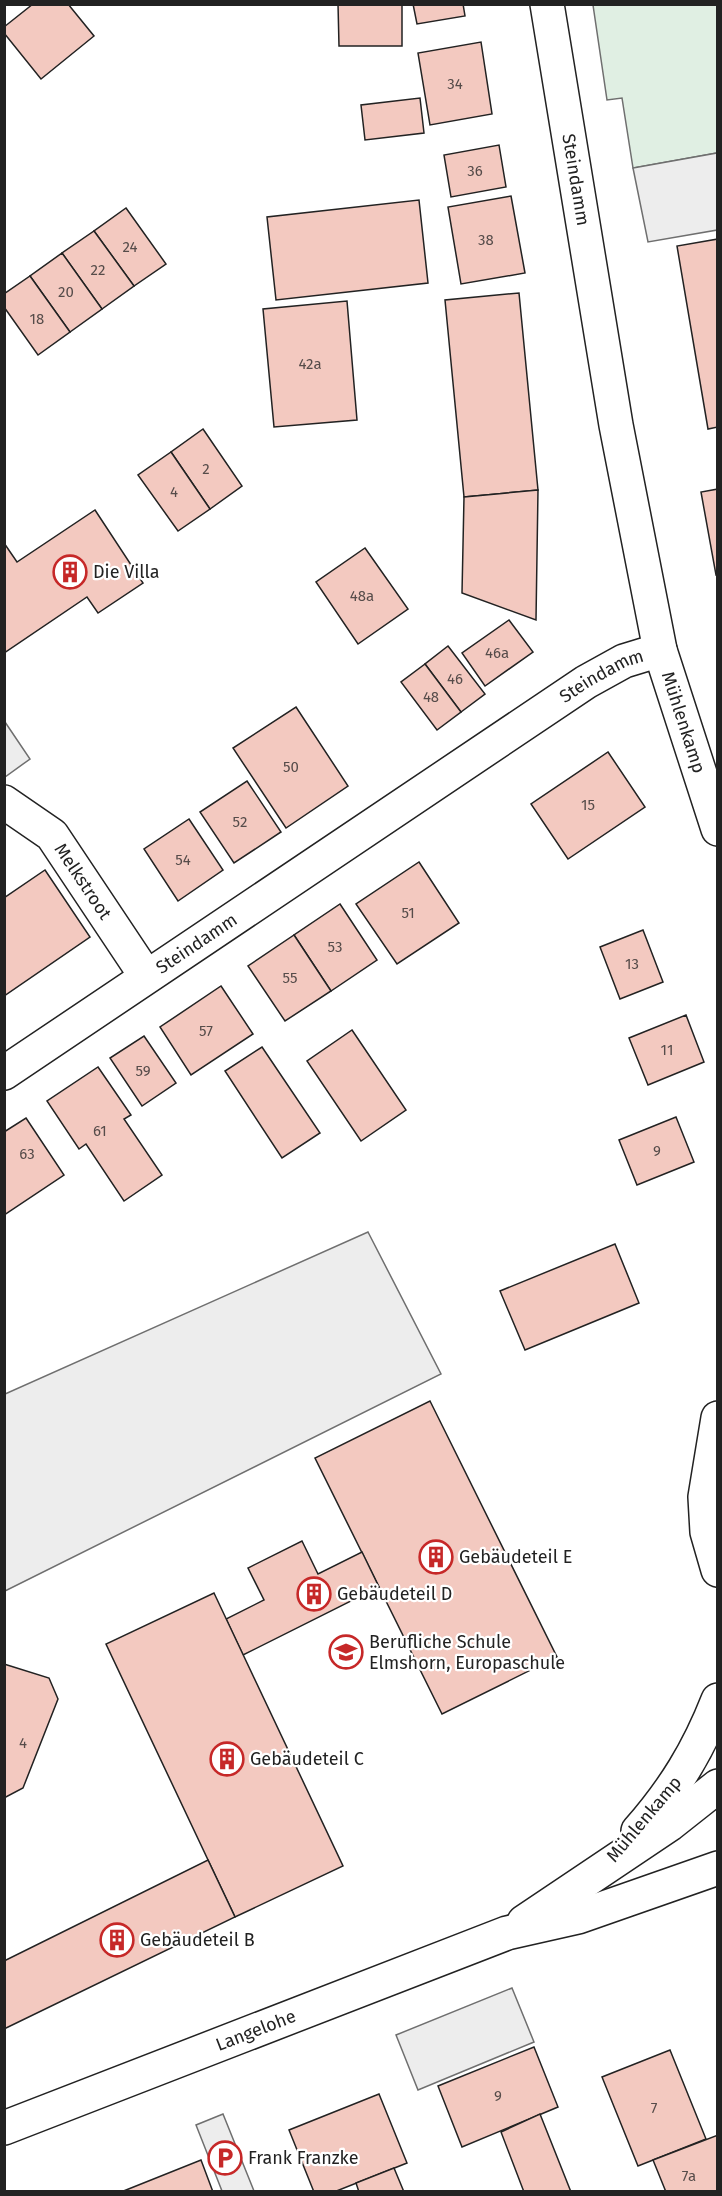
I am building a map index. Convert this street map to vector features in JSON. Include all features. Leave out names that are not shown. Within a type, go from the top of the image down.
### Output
[{"type":"street","name":"Steindamm","points":[[4,1073],[586,682],[624,661],[660,650],[616,425],[547,4]]},
{"type":"street","name":"Mühlenkamp","points":[[660,650],[717,829]]},
{"type":"street","name":"Melkstroot","points":[[4,802],[52,835],[146,976]]},
{"type":"street","points":[[717,1422],[705,1497],[707,1532],[717,1570]]},
{"type":"street","name":"Mühlenkamp","points":[[600,1872],[664,1802],[688,1765],[717,1700]]},
{"type":"street","name":"Langelohe","points":[[507,1933],[670,1824],[717,1786]]},
{"type":"street","name":"Langelohe","points":[[640,1896],[681,1871],[717,1844]]},
{"type":"street","name":"Langelohe","points":[[4,2128],[507,1933],[578,1917],[717,1869]]},
{"type":"green space","points":[[593,5],[717,5],[717,153],[633,168],[622,98],[607,100]]},
{"type":"shaded area","points":[[717,153],[717,230],[648,242],[633,168]]},
{"type":"shaded area","points":[[5,722],[30,759],[4,777]]},
{"type":"shaded area","points":[[368,1232],[441,1374],[5,1591],[5,1394]]},
{"type":"shaded area","points":[[512,1988],[534,2042],[418,2090],[396,2035]]},
{"type":"shaded area","name":"Frank Franzke","points":[[223,2114],[254,2191],[222,2191],[196,2125]]},
{"type":"building","points":[[33,4],[68,4],[94,36],[41,79],[4,33],[4,27]]},
{"type":"building","points":[[338,4],[402,4],[402,46],[339,46]]},
{"type":"building","points":[[413,4],[463,4],[465,16],[417,24]]},
{"type":"building","points":[[481,42],[492,114],[430,125],[418,53]]},
{"type":"building","points":[[420,98],[424,133],[365,140],[361,105]]},
{"type":"building","points":[[499,145],[506,187],[451,197],[444,155]]},
{"type":"building","points":[[511,196],[525,273],[461,284],[448,207]]},
{"type":"building","points":[[419,200],[428,283],[276,300],[267,217]]},
{"type":"building","points":[[126,208],[166,264],[134,286],[94,231]]},
{"type":"building","points":[[94,231],[134,286],[102,309],[62,253]]},
{"type":"building","points":[[718,239],[718,427],[708,429],[677,246]]},
{"type":"building","points":[[62,253],[102,309],[70,332],[30,276]]},
{"type":"building","points":[[30,276],[70,332],[38,355],[4,307],[4,294]]},
{"type":"building","points":[[519,293],[538,490],[464,497],[445,300]]},
{"type":"building","points":[[347,301],[357,420],[274,427],[263,309]]},
{"type":"building","points":[[203,429],[242,486],[210,509],[171,452]]},
{"type":"building","points":[[171,452],[210,509],[178,531],[138,475]]},
{"type":"building","points":[[718,489],[718,574],[716,575],[701,492]]},
{"type":"building","points":[[538,490],[536,620],[462,593],[464,497]]},
{"type":"building","name":"Die Villa","points":[[95,510],[143,583],[98,613],[87,597],[4,653],[4,543],[17,562]]},
{"type":"building","points":[[365,548],[408,609],[358,644],[316,582]]},
{"type":"building","points":[[509,620],[533,652],[485,686],[462,653]]},
{"type":"building","points":[[448,646],[485,694],[461,712],[425,664]]},
{"type":"building","points":[[425,664],[461,712],[437,730],[401,682]]},
{"type":"building","points":[[296,707],[348,786],[286,828],[233,748]]},
{"type":"building","points":[[608,752],[645,807],[568,859],[531,804]]},
{"type":"building","points":[[247,781],[281,832],[234,863],[200,812]]},
{"type":"building","points":[[189,819],[223,870],[178,901],[144,849]]},
{"type":"building","points":[[419,862],[459,923],[397,964],[356,904]]},
{"type":"building","points":[[45,870],[90,937],[4,996],[4,898]]},
{"type":"building","points":[[340,904],[377,960],[331,991],[294,935]]},
{"type":"building","points":[[643,930],[663,982],[620,999],[600,947]]},
{"type":"building","points":[[294,935],[331,991],[285,1021],[248,966]]},
{"type":"building","points":[[221,986],[253,1034],[191,1075],[160,1027]]},
{"type":"building","points":[[686,1015],[704,1062],[648,1085],[629,1038]]},
{"type":"building","points":[[352,1030],[406,1110],[361,1141],[307,1061]]},
{"type":"building","points":[[144,1036],[176,1083],[142,1106],[110,1058]]},
{"type":"building","points":[[262,1047],[320,1133],[282,1158],[225,1071]]},
{"type":"building","points":[[98,1067],[131,1115],[124,1119],[162,1175],[124,1201],[86,1144],[79,1149],[47,1101]]},
{"type":"building","points":[[676,1117],[694,1162],[637,1185],[619,1140]]},
{"type":"building","points":[[26,1118],[64,1175],[4,1215],[4,1132]]},
{"type":"building","points":[[615,1244],[639,1303],[525,1350],[500,1291]]},
{"type":"building","name":"Gebäudeteil E","points":[[430,1401],[557,1657],[442,1714],[315,1458]]},
{"type":"building","name":"Gebäudeteil D","points":[[302,1541],[318,1574],[362,1552],[379,1587],[243,1655],[226,1619],[264,1600],[248,1568]]},
{"type":"building","name":"Gebäudeteil C","points":[[214,1593],[343,1866],[235,1917],[106,1644]]},
{"type":"building","points":[[4,1664],[49,1678],[58,1699],[23,1788],[4,1798]]},
{"type":"building","name":"Gebäudeteil B","points":[[208,1860],[235,1917],[4,2029],[4,1961]]},
{"type":"building","points":[[534,2047],[558,2107],[462,2147],[438,2086]]},
{"type":"building","points":[[670,2050],[706,2139],[638,2166],[602,2077]]},
{"type":"building","points":[[379,2094],[407,2163],[334,2192],[314,2192],[289,2130]]},
{"type":"building","points":[[540,2114],[571,2192],[524,2192],[501,2132]]},
{"type":"building","points":[[718,2135],[718,2192],[666,2192],[653,2160]]},
{"type":"building","points":[[201,2160],[213,2192],[121,2192]]},
{"type":"building","points":[[394,2168],[404,2192],[359,2192],[356,2183]]},
{"type":"place","name":"Die Villa","points":[[70,572]]},
{"type":"place","name":"Gebäudeteil E","points":[[436,1557]]},
{"type":"place","name":"Gebäudeteil D","points":[[314,1594]]},
{"type":"place","name":"Berufliche Schule Elmshorn, Europaschule","points":[[346,1652]]},
{"type":"place","name":"Gebäudeteil C","points":[[227,1759]]},
{"type":"place","name":"Gebäudeteil B","points":[[117,1940]]},
{"type":"place","name":"Frank Franzke","points":[[225,2158]]}]
